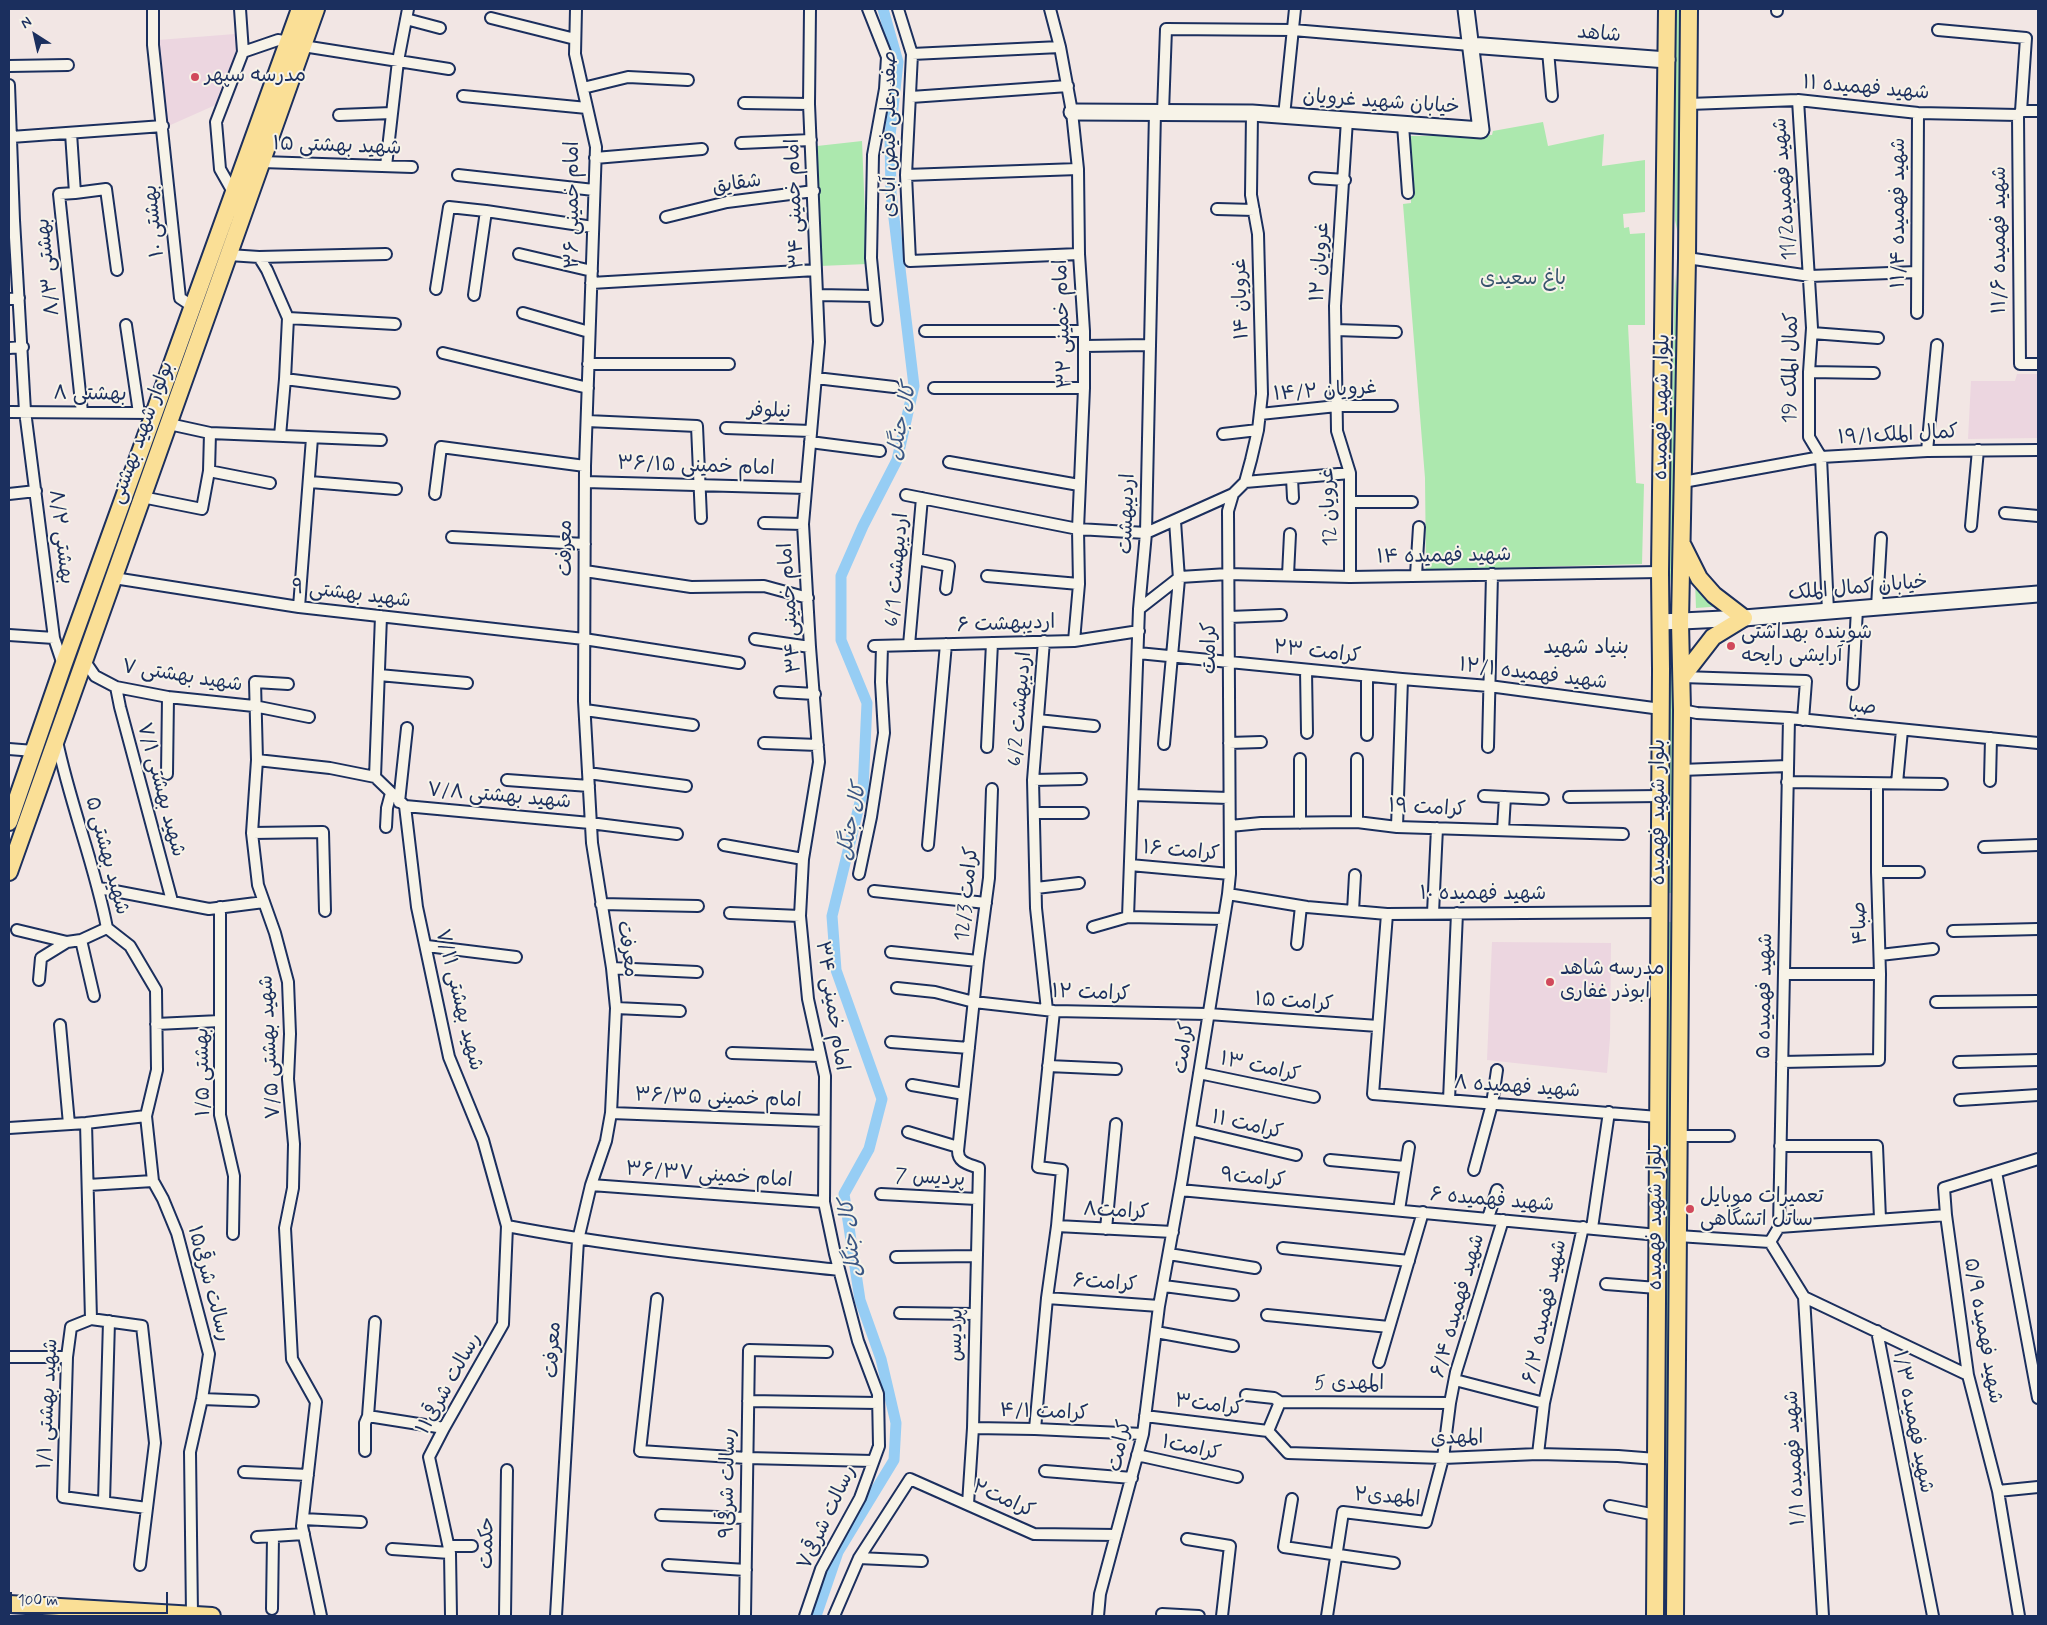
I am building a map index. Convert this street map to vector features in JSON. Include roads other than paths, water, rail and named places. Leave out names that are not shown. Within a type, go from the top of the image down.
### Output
[{"type":"main road","name":"بولوار شهید بهشتی","points":[[10,815],[63,666],[146,413],[192,306],[233,192],[296,44],[316,9]]},
{"type":"main road","name":"بلوار شهید فهمیده","points":[[1655,1616],[1661,708],[1660,572],[1667,9]]},
{"type":"main road","name":"بلوار شهید فهمیده","points":[[1675,1616],[1682,710],[1680,622],[1687,258],[1689,9]]},
{"type":"main road","name":"بولوار شهید بهشتی","points":[[9,872],[262,162],[296,44],[296,10]]},
{"type":"main road","points":[[1664,257],[1687,258]]},
{"type":"main road","points":[[1682,543],[1699,578],[1714,595],[1744,618],[1713,637],[1682,676]]},
{"type":"main road","points":[[1660,572],[1653,589],[1654,641],[1661,652]]},
{"type":"main road","points":[[1655,1560],[1676,1560]]},
{"type":"main road","points":[[9,1604],[212,1616]]},
{"type":"street","points":[[11,138],[163,126],[153,45],[153,9]]},
{"type":"street","points":[[233,192],[220,169],[216,122],[243,52],[240,9]]},
{"type":"street","name":"امام خمینی ۳۶","points":[[576,9],[575,54],[596,147],[591,283]]},
{"type":"street","name":"امام خمینی ۳۴","points":[[810,9],[809,104],[819,342],[803,524],[819,762],[803,859],[800,916],[808,999],[825,1076],[824,1202]]},
{"type":"street","points":[[868,9],[887,57],[885,89],[873,155],[871,258],[877,320]]},
{"type":"street","name":"صفدرعلی فیض آبادی","points":[[898,9],[912,54],[906,175],[910,261],[1079,254]]},
{"type":"street","name":"امام خمینی ۳۲","points":[[1050,9],[1068,86],[1078,170],[1079,254],[1084,331],[1084,388],[1079,485],[1078,584],[1074,640]]},
{"type":"street","points":[[1284,116],[1295,9]]},
{"type":"street","name":"خیابان شهید غرویان","points":[[1072,112],[1252,114],[1481,130],[1466,9]]},
{"type":"street","points":[[386,166],[398,61],[407,14],[440,28]]},
{"type":"street","points":[[491,18],[575,39]]},
{"type":"street","name":"اردیبهشت","points":[[1128,917],[1139,609],[1146,533],[1150,345],[1159,112],[1166,29],[1293,30]]},
{"type":"street","points":[[1293,30],[1470,45]]},
{"type":"street","name":"شهید فهمیده ۱۱/۶","points":[[1938,30],[2026,38],[2020,113],[2020,364],[2038,364]]},
{"type":"street","points":[[243,52],[278,40],[449,69]]},
{"type":"street","name":"شاهد","points":[[1470,45],[1667,60]]},
{"type":"street","points":[[912,54],[1060,48]]},
{"type":"street","points":[[1548,51],[1552,96]]},
{"type":"street","points":[[9,66],[68,65]]},
{"type":"street","points":[[583,88],[628,77],[688,80]]},
{"type":"street","name":"بهشتی ۸/۲","points":[[9,85],[14,299],[22,347],[25,411],[54,638],[63,666]]},
{"type":"street","points":[[911,97],[1068,86]]},
{"type":"street","points":[[463,96],[587,108]]},
{"type":"street","name":"شهید فهمیده ۱۱","points":[[1688,104],[1798,100],[1918,113],[2020,113],[2038,111]]},
{"type":"street","name":"شهید فهمیده11/2","points":[[1798,100],[1810,276]]},
{"type":"street","points":[[744,103],[809,104]]},
{"type":"street","points":[[339,115],[392,113]]},
{"type":"street","name":"شهید فهمیده ۱۱/۴","points":[[1917,313],[1918,113]]},
{"type":"street","name":"غرویان ۱۴","points":[[1245,482],[1258,430],[1262,394],[1258,234],[1251,196],[1252,114]]},
{"type":"street","name":"غرویان ۱۲","points":[[1337,406],[1335,306],[1345,180],[1347,120]]},
{"type":"street","points":[[1403,125],[1408,193]]},
{"type":"street","name":"بهشتی ۱۰","points":[[163,126],[180,298],[192,306]]},
{"type":"street","points":[[71,133],[75,193],[106,189],[117,270]]},
{"type":"street","points":[[742,143],[811,140]]},
{"type":"street","points":[[595,158],[702,149]]},
{"type":"street","name":"شهید بهشتی ۱۵","points":[[262,162],[412,167]]},
{"type":"street","points":[[906,175],[1078,170]]},
{"type":"street","points":[[458,175],[594,190]]},
{"type":"street","points":[[1315,178],[1345,180]]},
{"type":"street","name":"شقایق","points":[[666,217],[728,202],[814,191]]},
{"type":"street","name":"بهشتی ۸/۳","points":[[75,193],[58,194],[82,412]]},
{"type":"street","points":[[436,289],[449,207],[593,227]]},
{"type":"street","points":[[1217,209],[1254,210]]},
{"type":"street","points":[[474,295],[486,211]]},
{"type":"street","points":[[229,255],[259,257],[386,254]]},
{"type":"street","points":[[519,254],[592,270]]},
{"type":"street","points":[[259,257],[267,270],[288,318],[280,436]]},
{"type":"street","points":[[1687,258],[1810,276],[1917,272]]},
{"type":"street","points":[[591,283],[816,270]]},
{"type":"street","name":"کمال الملک 19","points":[[1810,276],[1812,333],[1808,372],[1809,437],[1821,457]]},
{"type":"street","name":"معرفت","points":[[556,1616],[578,1240],[591,1185],[606,1141],[611,1113],[616,1008],[612,968],[592,843],[585,710],[585,466],[591,283]]},
{"type":"street","points":[[817,295],[874,296]]},
{"type":"street","points":[[523,313],[590,332]]},
{"type":"street","points":[[288,318],[395,324]]},
{"type":"street","points":[[126,325],[146,413]]},
{"type":"street","points":[[925,330],[1084,331]]},
{"type":"street","points":[[1336,330],[1396,332]]},
{"type":"street","points":[[1812,333],[1878,338]]},
{"type":"street","points":[[1084,346],[1150,345]]},
{"type":"street","points":[[1927,451],[1937,345]]},
{"type":"street","points":[[9,348],[22,347]]},
{"type":"street","points":[[443,353],[588,388]]},
{"type":"street","points":[[588,364],[729,364]]},
{"type":"street","points":[[1808,372],[1874,373]]},
{"type":"street","points":[[816,378],[894,387]]},
{"type":"street","points":[[285,379],[394,393]]},
{"type":"street","points":[[934,388],[1084,388]]},
{"type":"street","name":"غرویان ۱۴/۲","points":[[1260,414],[1337,406],[1392,406]]},
{"type":"street","name":"غرویان 12","points":[[1337,406],[1337,432],[1350,473],[1350,576]]},
{"type":"street","name":"۸ بهشتی","points":[[9,412],[146,413]]},
{"type":"street","points":[[586,421],[697,426],[701,518]]},
{"type":"street","points":[[169,424],[210,433],[381,440]]},
{"type":"street","name":"نیلوفر","points":[[726,428],[811,431]]},
{"type":"street","points":[[1223,434],[1258,430]]},
{"type":"street","points":[[142,497],[202,508],[209,471],[210,433]]},
{"type":"street","points":[[299,607],[312,438]]},
{"type":"street","points":[[810,442],[880,451]]},
{"type":"street","points":[[435,494],[441,447],[585,466]]},
{"type":"street","points":[[1971,526],[1978,450]]},
{"type":"street","name":"کمال الملک۱۹/۱","points":[[1683,482],[1821,457],[1927,451],[2038,450]]},
{"type":"street","points":[[1821,457],[1828,611]]},
{"type":"street","points":[[949,462],[1079,485]]},
{"type":"street","points":[[209,471],[270,483]]},
{"type":"street","points":[[906,495],[1078,529],[1146,533],[1233,494],[1245,482],[1350,473]]},
{"type":"street","points":[[1292,478],[1293,498]]},
{"type":"street","points":[[310,482],[396,489]]},
{"type":"street","name":"امام خمینی ۳۶/۱۵","points":[[585,482],[806,488]]},
{"type":"street","points":[[9,494],[36,491]]},
{"type":"street","name":"کرامت","points":[[1098,1616],[1100,1594],[1143,1434],[1159,1306],[1164,1286],[1228,894],[1230,826],[1228,511],[1233,494]]},
{"type":"street","name":"اردیبهشت 6/1","points":[[909,645],[922,498]]},
{"type":"street","points":[[1350,502],[1412,502]]},
{"type":"street","points":[[2005,513],[2038,516]]},
{"type":"street","points":[[1164,744],[1179,579],[1175,520]]},
{"type":"street","points":[[764,523],[803,524]]},
{"type":"street","points":[[1416,575],[1419,527]]},
{"type":"street","points":[[1288,575],[1290,534]]},
{"type":"street","points":[[452,537],[585,544]]},
{"type":"street","points":[[1877,607],[1881,538]]},
{"type":"street","points":[[917,559],[949,566],[946,589]]},
{"type":"street","points":[[585,571],[692,587],[764,586],[808,598]]},
{"type":"street","name":"شهید فهمیده ۱۴","points":[[1179,579],[1228,574],[1350,576],[1660,572]]},
{"type":"street","points":[[1488,747],[1492,574]]},
{"type":"street","points":[[987,576],[1078,584]]},
{"type":"street","name":"شهید بهشتی ۹","points":[[114,578],[299,607],[584,639],[739,664]]},
{"type":"street","points":[[1139,609],[1179,579]]},
{"type":"street","name":"خیابان کمال الملک","points":[[1661,622],[1744,618],[2038,594]]},
{"type":"street","points":[[1853,684],[1857,609]]},
{"type":"street","points":[[1228,617],[1281,615]]},
{"type":"street","points":[[375,777],[381,616]]},
{"type":"street","name":"اردیبهشت ۶","points":[[860,874],[884,733],[878,646],[1074,640],[1139,631]]},
{"type":"street","points":[[9,635],[54,638]]},
{"type":"street","points":[[755,639],[810,647]]},
{"type":"street","name":"اردیبهشت 6/2","points":[[1044,641],[1033,780],[1036,908],[1051,1010],[1048,1066],[1038,1167],[1062,1170],[1057,1226]]},
{"type":"street","points":[[987,746],[992,643]]},
{"type":"street","points":[[928,845],[946,644]]},
{"type":"street","name":"کرامت ۲۳","points":[[1138,653],[1402,679]]},
{"type":"street","name":"شهید بهشتی ۷","points":[[84,660],[95,676],[116,687],[168,697],[254,706],[309,717]]},
{"type":"street","points":[[1306,670],[1308,733]]},
{"type":"street","points":[[379,675],[467,683]]},
{"type":"street","points":[[1367,676],[1367,735]]},
{"type":"street","points":[[1682,676],[1806,681],[1803,720]]},
{"type":"street","points":[[1397,827],[1402,679]]},
{"type":"street","name":"شهید فهمیده ۱۲/۱","points":[[1402,679],[1489,686],[1661,708]]},
{"type":"street","name":"شهید بهشتی ۷/۵","points":[[288,684],[255,682],[254,706],[257,760],[252,833],[258,885],[288,982],[290,1034],[288,1079],[294,1144],[293,1188],[285,1228],[292,1359],[316,1402],[308,1475]]},
{"type":"street","name":"شهید بهشتی ۷/۱","points":[[116,687],[172,901]]},
{"type":"street","points":[[780,692],[815,694]]},
{"type":"street","points":[[167,774],[168,697]]},
{"type":"street","points":[[585,710],[693,724]]},
{"type":"street","name":"صبا","points":[[1682,710],[1698,713],[1789,718],[2038,743]]},
{"type":"street","name":"شهید فهمیده ۵","points":[[1778,1227],[1789,718]]},
{"type":"street","points":[[1038,720],[1094,726]]},
{"type":"street","name":"شهید بهشتی ۷/۱۱","points":[[406,728],[402,804],[417,906],[450,1057],[484,1140],[507,1226]]},
{"type":"street","points":[[1897,784],[1902,730]]},
{"type":"street","points":[[1990,781],[1991,738]]},
{"type":"street","name":"شهید بهشتی ۵","points":[[56,739],[99,888],[107,928],[130,946],[156,990],[158,1070],[146,1116]]},
{"type":"street","points":[[1229,743],[1262,742]]},
{"type":"street","points":[[764,743],[818,745]]},
{"type":"street","points":[[9,749],[34,751]]},
{"type":"street","points":[[1357,759],[1357,822]]},
{"type":"street","points":[[257,760],[330,768],[375,777],[402,804]]},
{"type":"street","points":[[1300,760],[1300,822]]},
{"type":"street","points":[[1681,770],[1788,766]]},
{"type":"street","points":[[588,773],[686,786]]},
{"type":"street","points":[[1033,780],[1081,779]]},
{"type":"street","points":[[507,780],[589,786]]},
{"type":"street","points":[[1787,782],[1942,784]]},
{"type":"street","name":"صبا۴","points":[[1782,1062],[1879,1060],[1880,955],[1877,872],[1877,784]]},
{"type":"street","name":"کرامت 12/3","points":[[958,1147],[978,961],[990,878],[992,789]]},
{"type":"street","points":[[386,827],[387,808],[391,793]]},
{"type":"street","points":[[1133,795],[1229,798]]},
{"type":"street","points":[[1484,796],[1543,799]]},
{"type":"street","points":[[1569,797],[1660,796]]},
{"type":"street","points":[[1502,830],[1505,797]]},
{"type":"street","name":"شهید بهشتی ۷/۸","points":[[402,804],[590,823],[677,834]]},
{"type":"street","points":[[1034,814],[1083,814]]},
{"type":"street","name":"کرامت ۱۹","points":[[1230,826],[1300,822],[1357,822],[1397,827],[1622,834]]},
{"type":"street","points":[[1433,913],[1438,828]]},
{"type":"street","points":[[252,833],[323,832],[325,910]]},
{"type":"street","points":[[1984,847],[2038,845]]},
{"type":"street","points":[[724,846],[803,859]]},
{"type":"street","name":"کرامت ۱۶","points":[[1130,865],[1230,874]]},
{"type":"street","points":[[1877,872],[1920,872]]},
{"type":"street","points":[[1353,911],[1355,875]]},
{"type":"street","points":[[1036,888],[1079,884]]},
{"type":"street","points":[[99,888],[209,909],[264,902]]},
{"type":"street","points":[[874,891],[986,903]]},
{"type":"street","name":"شهید فهمیده ۱۰","points":[[1228,894],[1304,906],[1387,914],[1659,912]]},
{"type":"street","points":[[601,904],[698,906]]},
{"type":"street","points":[[1297,944],[1304,906]]},
{"type":"street","name":"بهشتی ۱/۵","points":[[220,908],[220,1115],[234,1176],[233,1234]]},
{"type":"street","points":[[730,913],[800,916]]},
{"type":"street","points":[[1449,1100],[1457,913]]},
{"type":"street","points":[[1378,1026],[1387,914]]},
{"type":"street","points":[[1093,926],[1128,917],[1224,919]]},
{"type":"street","points":[[17,930],[67,942],[80,940],[107,928]]},
{"type":"street","points":[[1953,931],[2038,929]]},
{"type":"street","points":[[80,940],[94,996]]},
{"type":"street","points":[[38,980],[41,958],[67,942]]},
{"type":"street","points":[[427,946],[516,957]]},
{"type":"street","points":[[1880,955],[1933,949]]},
{"type":"street","points":[[891,952],[978,961]]},
{"type":"street","points":[[612,968],[697,972]]},
{"type":"street","points":[[1784,974],[1880,974]]},
{"type":"street","name":"کرامت ۱۲","points":[[897,988],[935,992],[974,1002],[1051,1010],[1208,1014]]},
{"type":"street","points":[[1936,1002],[2038,1001]]},
{"type":"street","points":[[616,1008],[680,1012]]},
{"type":"street","name":"کرامت ۱۵","points":[[1208,1014],[1378,1026]]},
{"type":"street","points":[[156,1024],[220,1021]]},
{"type":"street","points":[[60,1025],[69,1124]]},
{"type":"street","name":"شهید فهمیده ۸","points":[[1378,1026],[1373,1094],[1658,1117]]},
{"type":"street","points":[[891,1042],[969,1048]]},
{"type":"street","points":[[732,1053],[820,1056]]},
{"type":"street","points":[[1959,1062],[2038,1060]]},
{"type":"street","points":[[1048,1066],[1116,1069]]},
{"type":"street","points":[[1474,1170],[1492,1104],[1497,1070]]},
{"type":"street","name":"کرامت ۱۳","points":[[1199,1073],[1314,1097]]},
{"type":"street","points":[[912,1086],[964,1094]]},
{"type":"street","points":[[1960,1100],[2038,1096]]},
{"type":"street","name":"شهید فهمیده ۶/۲","points":[[1455,1380],[1544,1403],[1588,1228],[1603,1159],[1608,1112]]},
{"type":"street","name":"امام خمینی ۳۶/۳۵","points":[[611,1113],[824,1121]]},
{"type":"street","points":[[9,1128],[86,1123],[146,1116]]},
{"type":"street","name":"رسالت شرقی۱۵","points":[[146,1116],[153,1181],[163,1199],[177,1233],[209,1354],[202,1399],[190,1452],[192,1615]]},
{"type":"street","points":[[86,1123],[91,1319],[142,1326],[155,1443],[140,1565]]},
{"type":"street","points":[[1106,1228],[1116,1124]]},
{"type":"street","name":"کرامت ۱۱","points":[[1190,1130],[1296,1155]]},
{"type":"street","points":[[908,1132],[958,1147]]},
{"type":"street","points":[[1679,1136],[1729,1136]]},
{"type":"street","points":[[1780,1146],[1877,1146],[1880,1220]]},
{"type":"street","name":"پردیس","points":[[958,1147],[960,1161],[979,1168],[973,1428],[968,1504]]},
{"type":"street","points":[[1399,1210],[1409,1147]]},
{"type":"street","points":[[2038,1159],[1996,1172],[2038,1398]]},
{"type":"street","points":[[1330,1160],[1405,1167]]},
{"type":"street","name":"شهید فهمیده ۵/۹","points":[[1996,1172],[1944,1188],[1968,1375],[1998,1490],[2019,1616]]},
{"type":"street","points":[[88,1185],[153,1181]]},
{"type":"street","name":"امام خمینی ۳۶/۳۷","points":[[591,1185],[824,1202]]},
{"type":"street","name":"کرامت۹","points":[[1180,1190],[1323,1203]]},
{"type":"street","points":[[1488,1218],[1497,1190]]},
{"type":"street","name":"پردیس 7","points":[[881,1194],[977,1198]]},
{"type":"street","name":"رسالت شرقی۷","points":[[805,1616],[821,1569],[860,1498],[879,1446],[878,1394],[858,1340],[839,1270],[824,1202]]},
{"type":"street","name":"شهید فهمیده ۶","points":[[1323,1203],[1658,1235]]},
{"type":"street","points":[[1379,1362],[1423,1212]]},
{"type":"street","points":[[1770,1242],[1778,1227],[1946,1215]]},
{"type":"street","name":"شهید فهمیده ۶/۴","points":[[1443,1458],[1455,1380],[1503,1220]]},
{"type":"street","points":[[507,1226],[578,1240],[668,1252],[839,1270]]},
{"type":"street","name":"رسالت شرقی۱۱","points":[[451,1616],[449,1550],[429,1457],[503,1324],[507,1226]]},
{"type":"street","points":[[1035,1429],[1047,1298],[1057,1226]]},
{"type":"street","name":"کرامت۸","points":[[1057,1226],[1173,1232]]},
{"type":"street","points":[[1678,1236],[1770,1242]]},
{"type":"street","points":[[1770,1242],[1804,1297],[1968,1375]]},
{"type":"street","points":[[1283,1248],[1409,1261]]},
{"type":"street","points":[[1169,1254],[1256,1268]]},
{"type":"street","points":[[896,1257],[976,1256]]},
{"type":"street","points":[[1606,1284],[1657,1288]]},
{"type":"street","points":[[1164,1286],[1233,1296]]},
{"type":"street","name":"شهید فهمیده ۱/۱","points":[[1804,1297],[1823,1616]]},
{"type":"street","points":[[658,1298],[640,1451],[747,1458],[873,1461]]},
{"type":"street","name":"کرامت۶","points":[[1047,1298],[1159,1306]]},
{"type":"street","points":[[900,1313],[975,1314]]},
{"type":"street","points":[[1266,1314],[1389,1327]]},
{"type":"street","name":"شهید بهشتی ۱/۱","points":[[91,1319],[71,1327],[68,1357],[63,1497],[147,1508]]},
{"type":"street","points":[[104,1502],[109,1321]]},
{"type":"street","points":[[365,1451],[365,1423],[368,1416],[374,1322]]},
{"type":"street","name":"شهید فهمیده ۱/۳","points":[[1877,1331],[1933,1616]]},
{"type":"street","points":[[1156,1332],[1233,1346]]},
{"type":"street","name":"رسالت شرقی۹","points":[[745,1616],[749,1350],[827,1352]]},
{"type":"street","points":[[9,1357],[68,1357]]},
{"type":"street","name":"المهدی 5","points":[[1246,1396],[1274,1398],[1280,1402],[1450,1403]]},
{"type":"street","points":[[202,1399],[253,1401]]},
{"type":"street","points":[[748,1401],[878,1404]]},
{"type":"street","points":[[1268,1431],[1280,1402]]},
{"type":"street","points":[[1538,1454],[1544,1403]]},
{"type":"street","points":[[368,1416],[444,1428]]},
{"type":"street","name":"کرامت۳","points":[[1145,1416],[1268,1431]]},
{"type":"street","name":"کرامت ۴/۱","points":[[973,1428],[1143,1434]]},
{"type":"street","name":"المهدی","points":[[1268,1431],[1288,1453],[1443,1458],[1538,1454],[1656,1459]]},
{"type":"street","name":"کرامت۱","points":[[1138,1455],[1237,1477]]},
{"type":"street","name":"المهدی۲","points":[[1336,1554],[1343,1512],[1426,1522],[1443,1458]]},
{"type":"street","name":"حکمت","points":[[505,1616],[507,1470]]},
{"type":"street","points":[[1045,1471],[1132,1478]]},
{"type":"street","points":[[244,1472],[308,1475],[303,1519],[304,1534],[322,1616]]},
{"type":"street","name":"کرامت۲","points":[[859,1558],[910,1479],[1034,1534],[1116,1535]]},
{"type":"street","points":[[1998,1490],[2038,1486]]},
{"type":"street","points":[[1292,1499],[1284,1547],[1394,1563]]},
{"type":"street","points":[[1610,1506],[1656,1515]]},
{"type":"street","points":[[661,1515],[746,1518]]},
{"type":"street","points":[[303,1519],[361,1522]]},
{"type":"street","points":[[257,1537],[304,1534]]},
{"type":"street","points":[[272,1609],[274,1536]]},
{"type":"street","points":[[1187,1539],[1230,1546],[1222,1616]]},
{"type":"street","points":[[392,1549],[449,1550],[472,1546]]},
{"type":"street","points":[[1326,1616],[1336,1554]]},
{"type":"street","points":[[834,1616],[859,1558],[922,1561]]},
{"type":"street","points":[[668,1566],[746,1570]]},
{"type":"street","points":[[1162,1614],[1199,1616]]},
{"type":"waterway","name":"کال جنگل","points":[[816,1616],[838,1552],[894,1460],[896,1423],[881,1359],[860,1300],[844,1194],[869,1149],[882,1099],[836,970],[832,916],[863,790],[867,703],[841,640],[841,576],[863,526],[897,460],[914,386],[891,193],[890,136],[898,62],[883,9]]},
{"type":"place","name":"مدرسه سپهر","points":[[195,77]]},
{"type":"place","name":"شوینده بهداشتی آرایشی رایحه","points":[[1731,646]]},
{"type":"place","name":"مدرسه شاهد ابوذر غفاری","points":[[1550,982]]},
{"type":"place","name":"تعمیرات موبایل ساتل اتشگاهی","points":[[1690,1209]]},
{"type":"district","name":"بنیاد شهید","points":[[1586,649]]},
{"type":"park label","name":"باغ سعیدی","points":[[1523,280]]}]
